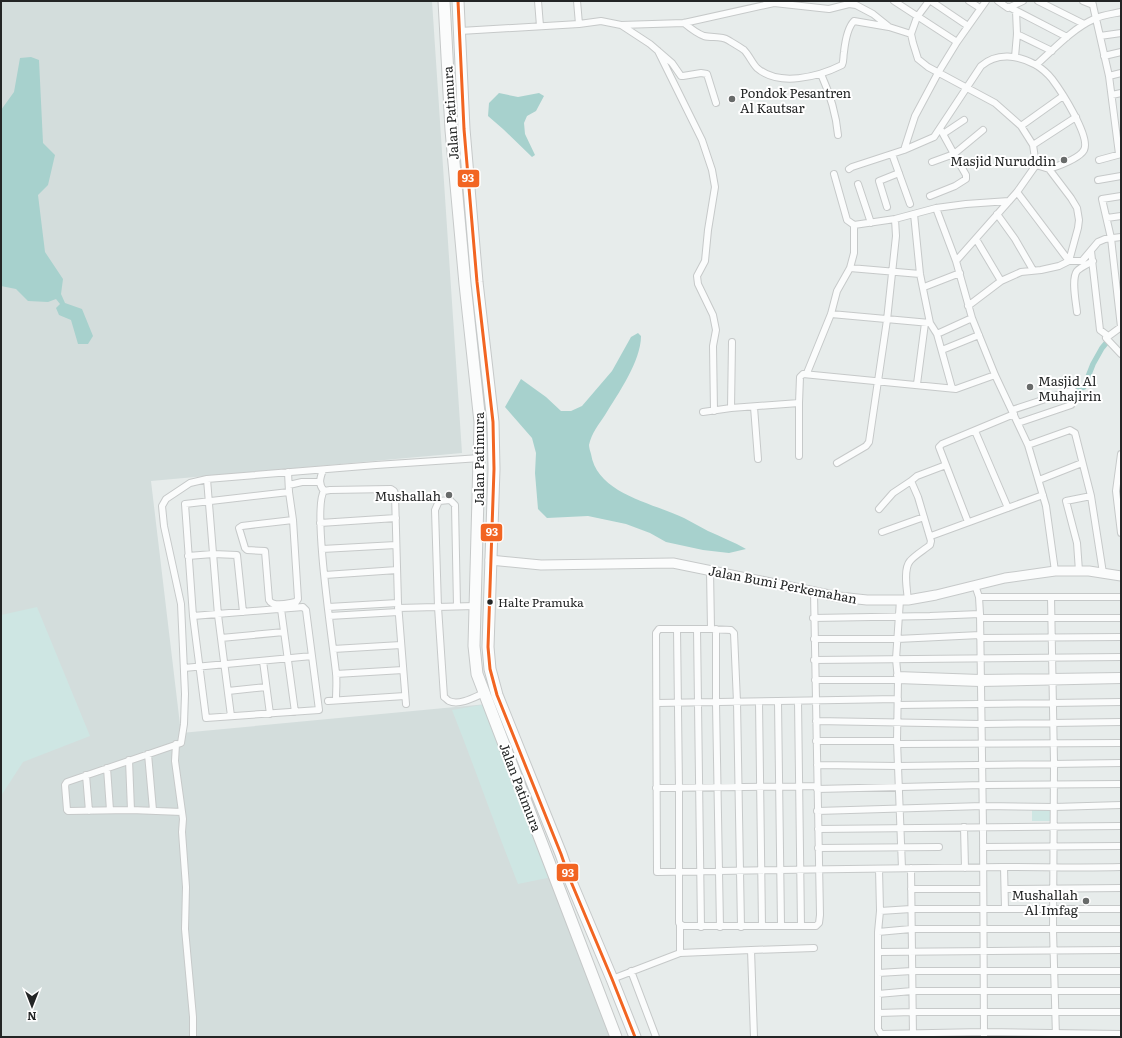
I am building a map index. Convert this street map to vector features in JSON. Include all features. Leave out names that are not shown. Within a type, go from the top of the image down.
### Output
[{"type":"highway","name":"Jalan Patimura","points":[[444,1],[450,130],[480,422],[474,646],[477,674],[522,787],[616,1037]]},
{"type":"highway","name":"Jalan Patimura","points":[[458,1],[464,129],[477,282],[493,422],[494,469],[488,647],[490,669],[497,695],[635,1037]]},
{"type":"highway","points":[[522,787],[533,783]]},
{"type":"street","points":[[538,1],[540,26]]},
{"type":"street","points":[[577,1],[579,24]]},
{"type":"street","points":[[956,261],[1017,192],[1036,166],[1033,145],[1021,126],[995,103],[938,73],[918,59],[911,34],[917,17],[930,1],[968,26]]},
{"type":"street","points":[[969,1],[980,8]]},
{"type":"street","points":[[904,150],[915,116],[938,73],[957,42],[986,1]]},
{"type":"street","points":[[998,1],[1006,7],[1009,7],[1067,37]]},
{"type":"street","points":[[1009,7],[1023,1]]},
{"type":"street","points":[[1038,1],[1084,24]]},
{"type":"street","points":[[1082,1],[1092,3],[1112,95],[1118,115],[1120,154],[1099,160]]},
{"type":"street","points":[[898,2],[917,17],[957,42]]},
{"type":"street","points":[[460,31],[579,24],[601,21],[621,25],[684,23],[774,3],[829,9],[849,4],[861,6],[889,27]]},
{"type":"street","points":[[1015,57],[1017,34],[1016,11]]},
{"type":"street","points":[[1036,65],[1084,24],[1096,18],[1121,12]]},
{"type":"street","points":[[684,23],[691,30],[705,36],[727,39],[744,50],[757,68],[774,77],[790,79],[821,74],[843,63],[846,37],[853,22],[864,22],[889,27],[911,34]]},
{"type":"street","points":[[621,25],[658,51],[672,63],[682,76],[702,73],[707,74],[716,103]]},
{"type":"street","points":[[1100,36],[1121,33]]},
{"type":"street","points":[[1017,34],[1052,51]]},
{"type":"street","points":[[658,51],[702,140],[712,170],[715,187],[705,261],[697,276],[698,284],[713,315],[716,330],[713,346],[714,411]]},
{"type":"street","points":[[1104,56],[1121,52]]},
{"type":"street","points":[[942,131],[982,66],[988,60],[1003,56],[1015,57],[1036,65],[1051,78],[1076,117],[1085,142],[1084,149],[1081,153],[1070,161],[1049,169],[1036,166]]},
{"type":"street","points":[[1109,76],[1121,73]]},
{"type":"street","points":[[821,74],[830,93],[837,119],[838,135]]},
{"type":"street","points":[[1112,95],[1121,93]]},
{"type":"street","points":[[1021,126],[1063,96]]},
{"type":"street","points":[[1033,145],[1076,117]]},
{"type":"street","points":[[849,169],[904,150],[934,137],[942,131],[964,120]]},
{"type":"street","points":[[932,162],[954,154],[983,130]]},
{"type":"street","points":[[930,196],[955,186],[966,179],[966,175],[942,131]]},
{"type":"street","points":[[892,154],[910,204]]},
{"type":"street","points":[[1049,169],[1071,198],[1078,213],[1078,228],[1069,261]]},
{"type":"street","points":[[887,207],[879,181],[900,173]]},
{"type":"street","points":[[834,174],[847,220],[854,225],[895,219],[936,208],[1009,201]]},
{"type":"street","points":[[1098,180],[1121,176]]},
{"type":"street","points":[[858,184],[871,223]]},
{"type":"street","points":[[1017,192],[1069,261]]},
{"type":"street","points":[[1108,336],[1121,327],[1111,238],[1102,199],[1121,196]]},
{"type":"street","points":[[936,208],[960,273],[972,318],[995,375],[1028,445],[1043,495],[1055,571]]},
{"type":"street","points":[[914,214],[920,274],[924,287],[928,323],[917,384]]},
{"type":"street","points":[[997,214],[1015,239],[1033,270]]},
{"type":"street","points":[[1107,218],[1121,216]]},
{"type":"street","points":[[837,463],[866,446],[869,442],[887,320],[896,236],[895,219]]},
{"type":"street","points":[[807,373],[831,314],[838,291],[850,268],[854,252],[854,225]]},
{"type":"street","points":[[968,306],[1001,281],[1021,272],[1059,266],[1069,261],[1082,261],[1098,242],[1121,236]]},
{"type":"street","points":[[976,239],[1001,281]]},
{"type":"street","points":[[1091,250],[1100,330],[1108,336]]},
{"type":"street","points":[[1077,312],[1074,283],[1075,275],[1078,270],[1093,261]]},
{"type":"street","points":[[850,268],[920,274]]},
{"type":"street","points":[[924,287],[960,273]]},
{"type":"street","points":[[831,314],[928,323],[937,334],[952,388]]},
{"type":"street","points":[[937,334],[972,318]]},
{"type":"street","points":[[942,350],[979,335]]},
{"type":"street","points":[[1108,336],[1107,340],[1121,354]]},
{"type":"street","points":[[731,408],[732,342]]},
{"type":"street","points":[[799,456],[799,403],[800,377],[802,374],[807,373],[879,380],[956,389],[995,375]]},
{"type":"street","points":[[968,522],[939,448],[940,445],[975,431],[1013,412],[1073,390]]},
{"type":"street","points":[[703,412],[731,408],[799,403]]},
{"type":"street","points":[[1018,423],[1071,405]]},
{"type":"street","points":[[754,407],[758,459]]},
{"type":"street","points":[[1028,445],[1070,430],[1073,431],[1091,496],[1104,572]]},
{"type":"street","points":[[975,431],[1008,508]]},
{"type":"street","points":[[1121,454],[1118,500],[1121,533]]},
{"type":"street","points":[[182,812],[153,810],[67,810],[65,785],[67,782],[86,775],[182,743],[184,724],[184,668],[181,604],[165,534],[162,506],[166,499],[190,483],[207,479],[403,462],[480,458]]},
{"type":"street","points":[[1039,480],[1082,463]]},
{"type":"street","points":[[879,508],[893,493],[917,476],[946,465]]},
{"type":"street","points":[[323,470],[320,487],[324,491],[393,489],[395,494],[398,608],[406,704]]},
{"type":"street","points":[[288,472],[293,520],[298,601],[273,605],[268,600],[265,551],[247,550],[239,529],[242,526],[293,520]]},
{"type":"street","points":[[207,479],[218,615],[231,716]]},
{"type":"street","points":[[902,868],[898,766],[897,639],[899,617],[904,600],[907,566],[909,562],[930,545],[931,541],[911,481]]},
{"type":"street","points":[[289,485],[302,482],[320,482]]},
{"type":"street","points":[[324,491],[322,497],[320,523],[336,674],[336,700]]},
{"type":"street","points":[[193,616],[303,607],[306,609],[319,710],[208,719],[205,718],[193,616],[184,505],[187,503],[289,492]]},
{"type":"street","points":[[930,536],[1043,495]]},
{"type":"street","points":[[1079,571],[1077,543],[1066,501],[1091,496]]},
{"type":"street","points":[[457,606],[455,505],[450,500],[438,501],[435,510],[438,607],[444,696],[449,701],[455,702],[467,701],[484,693]]},
{"type":"street","points":[[882,532],[924,517]]},
{"type":"street","points":[[320,523],[396,518]]},
{"type":"street","points":[[322,549],[396,545]]},
{"type":"street","points":[[188,556],[213,554],[235,554],[238,556],[243,612]]},
{"type":"street","name":"Jalan Bumi Perkemahan","points":[[490,560],[541,565],[672,563],[839,597],[866,600],[904,600],[936,595],[1005,578],[1055,571],[1104,572],[1121,576]]},
{"type":"street","points":[[325,575],[397,570]]},
{"type":"street","points":[[710,570],[716,702],[720,927]]},
{"type":"street","points":[[975,585],[979,597],[980,616],[980,703],[982,724],[983,785],[984,1035]]},
{"type":"street","points":[[680,924],[683,926],[701,927],[816,926],[820,921],[813,618],[814,592]]},
{"type":"street","points":[[979,597],[1121,597]]},
{"type":"street","points":[[1051,597],[1054,723],[1053,951],[1055,971],[1056,1036]]},
{"type":"street","points":[[328,607],[398,608],[475,606]]},
{"type":"street","points":[[329,616],[398,608]]},
{"type":"street","points":[[281,609],[295,712]]},
{"type":"street","points":[[813,618],[980,616],[1121,618]]},
{"type":"street","points":[[741,927],[740,871],[739,787],[737,702],[734,633],[731,630],[662,629],[656,632],[657,872],[678,871],[740,871],[818,870],[902,868],[965,868],[983,867],[1121,867]]},
{"type":"street","points":[[678,629],[678,871],[680,953]]},
{"type":"street","points":[[697,629],[701,927]]},
{"type":"street","points":[[221,638],[284,632]]},
{"type":"street","points":[[814,639],[1121,637]]},
{"type":"street","points":[[333,649],[401,645]]},
{"type":"street","points":[[184,668],[312,656]]},
{"type":"street","points":[[814,660],[980,657],[1121,657]]},
{"type":"street","points":[[263,661],[270,714]]},
{"type":"street","points":[[336,674],[403,670]]},
{"type":"street","points":[[1052,680],[1121,676]]},
{"type":"street","points":[[815,680],[897,678],[980,680],[1121,680]]},
{"type":"street","points":[[228,691],[266,688]]},
{"type":"street","points":[[328,701],[405,696]]},
{"type":"street","points":[[657,703],[798,701],[980,703],[1121,702]]},
{"type":"street","points":[[798,701],[801,926]]},
{"type":"street","points":[[759,702],[762,926]]},
{"type":"street","points":[[778,702],[781,926]]},
{"type":"street","points":[[816,721],[898,721],[982,724],[1121,722]]},
{"type":"street","points":[[816,741],[982,744],[1121,743]]},
{"type":"street","points":[[176,744],[175,761],[183,819],[182,832],[186,887],[185,928],[194,1017],[194,1037]]},
{"type":"street","points":[[148,754],[153,810]]},
{"type":"street","points":[[129,760],[131,810]]},
{"type":"street","points":[[817,765],[898,766],[1121,763]]},
{"type":"street","points":[[107,768],[110,810]]},
{"type":"street","points":[[86,775],[89,811]]},
{"type":"street","points":[[656,788],[760,786],[799,786],[817,788],[1121,784]]},
{"type":"street","points":[[817,811],[983,806],[1054,807],[1121,805]]},
{"type":"street","points":[[818,829],[1121,826]]},
{"type":"street","points":[[964,827],[965,868]]},
{"type":"street","points":[[983,847],[1121,846]]},
{"type":"street","points":[[818,848],[939,847]]},
{"type":"street","points":[[1004,867],[1005,908]]},
{"type":"street","points":[[911,868],[912,1036]]},
{"type":"street","points":[[879,869],[880,911],[878,932],[878,1029],[881,1034],[912,1036],[1056,1036],[1121,1034]]},
{"type":"street","points":[[1005,889],[1121,888]]},
{"type":"street","points":[[911,889],[983,889]]},
{"type":"street","points":[[880,911],[911,909],[1005,908],[1121,909]]},
{"type":"street","points":[[878,932],[912,929],[1121,929]]},
{"type":"street","points":[[612,979],[680,953],[814,948]]},
{"type":"street","points":[[751,950],[754,1037]]},
{"type":"street","points":[[878,952],[1121,950]]},
{"type":"street","points":[[631,971],[656,1037]]},
{"type":"street","points":[[878,973],[912,971],[1121,971]]},
{"type":"street","points":[[878,994],[912,991],[1121,991]]},
{"type":"street","points":[[878,1013],[984,1011],[1121,1012]]},
{"type":"shaded area","points":[[1,1],[432,1],[462,453],[151,481],[181,733],[487,704],[611,1027],[610,1037],[1,1037]]},
{"type":"shaded area","points":[[37,607],[90,736],[23,762],[1,796],[1,615]]},
{"type":"shaded area","points":[[487,704],[552,877],[518,884],[452,710]]},
{"type":"shaded area","points":[[1032,810],[1050,810],[1050,821],[1032,821]]},
{"type":"water","points":[[31,57],[39,60],[43,143],[55,155],[48,185],[38,195],[45,252],[63,279],[61,294],[65,303],[82,309],[93,336],[88,344],[78,344],[71,320],[59,315],[56,308],[60,304],[56,299],[48,302],[28,301],[16,289],[1,286],[1,110],[14,92],[20,58]]},
{"type":"water","points":[[499,93],[518,97],[539,93],[544,96],[536,111],[527,116],[524,123],[525,134],[535,155],[532,157],[488,116],[489,103]]},
{"type":"water","points":[[638,333],[641,336],[640,346],[633,366],[590,441],[589,448],[595,468],[604,479],[615,488],[628,495],[684,518],[746,549],[729,553],[703,550],[666,542],[650,533],[626,524],[588,516],[547,518],[538,509],[535,473],[536,453],[532,438],[505,407],[521,379],[546,397],[561,411],[571,411],[582,406],[612,371],[631,337]]},
{"type":"waterway","points":[[1077,390],[1084,387],[1093,364],[1107,342]]},
{"type":"transit line","name":"93","points":[[458,1],[464,129],[477,282],[493,422],[494,469],[488,647],[490,669],[497,695],[569,877],[635,1037]]},
{"type":"place","name":"Pondok Pesantren Al Kautsar","points":[[732,99]]},
{"type":"place","name":"Masjid Nuruddin","points":[[1064,160]]},
{"type":"place","name":"Masjid Al Muhajirin","points":[[1030,387]]},
{"type":"place","name":"Mushallah","points":[[449,495]]},
{"type":"place","name":"Halte Pramuka","points":[[490,602]]},
{"type":"place","name":"Mushallah Al Imfag","points":[[1086,901]]}]
